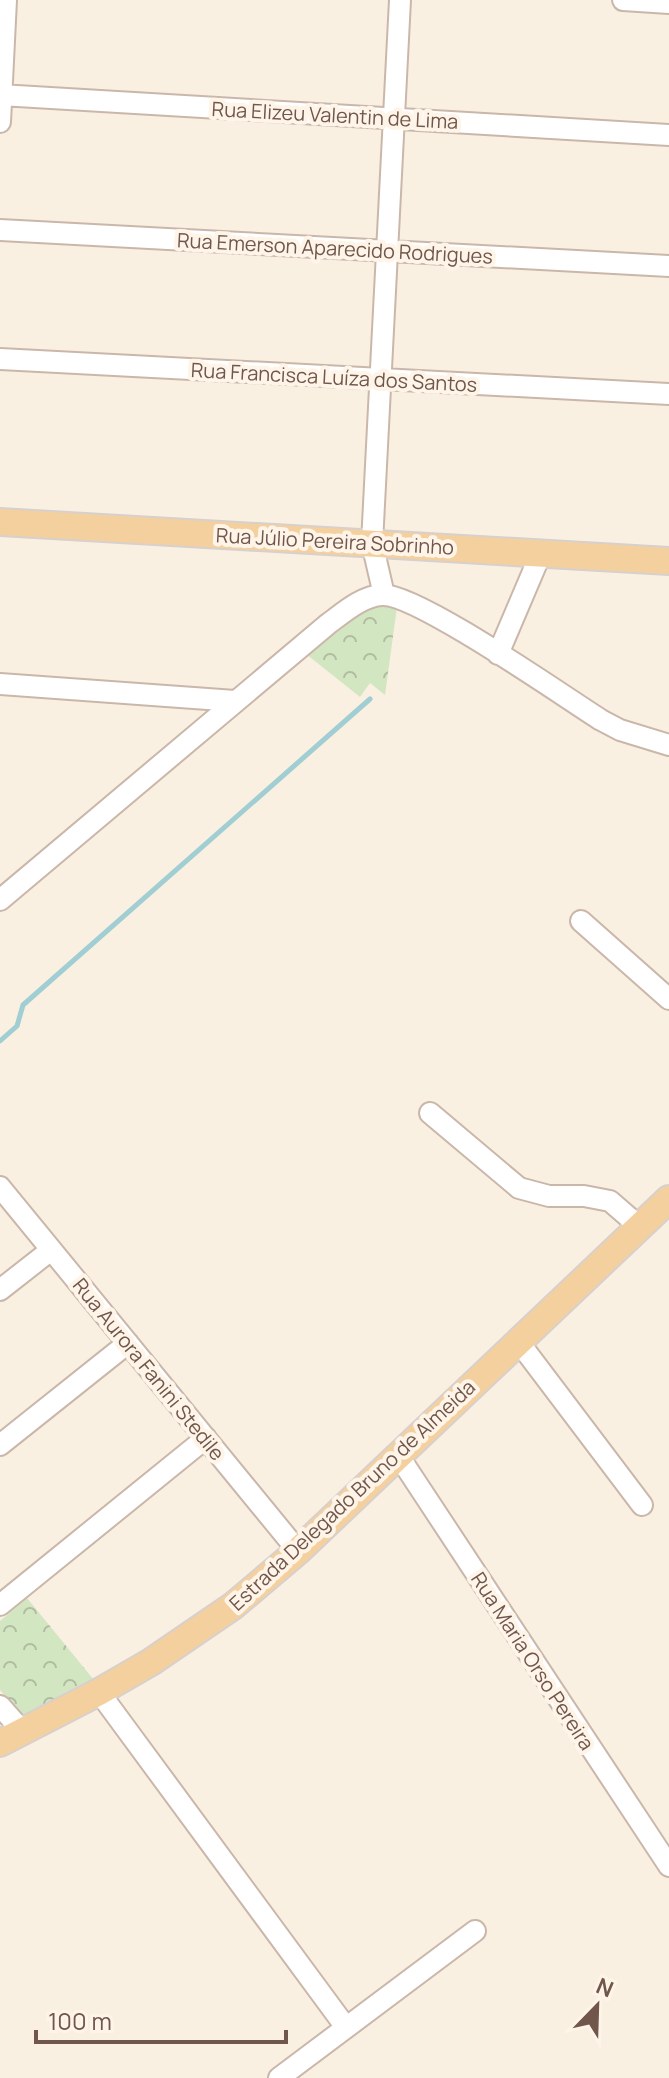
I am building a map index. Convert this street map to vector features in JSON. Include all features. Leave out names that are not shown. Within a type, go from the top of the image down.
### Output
[{"type":"main road","name":"Rua Júlio Pereira Sobrinho","points":[[0,522],[669,561]]},
{"type":"main road","name":"Estrada Delegado Bruno de Almeida","points":[[11,1737],[99,1692],[190,1637],[245,1597],[298,1551],[669,1199]]},
{"type":"street","points":[[0,122],[6,0]]},
{"type":"street","points":[[384,595],[372,543],[400,0]]},
{"type":"street","points":[[623,0],[669,3]]},
{"type":"street","name":"Rua Elizeu Valentin de Lima","points":[[1,95],[669,135]]},
{"type":"street","name":"Rua Emerson Aparecido Rodrigues","points":[[0,230],[669,266]]},
{"type":"street","name":"Rua Francisca Luíza dos Santos","points":[[0,359],[669,394]]},
{"type":"street","points":[[498,654],[541,553]]},
{"type":"street","points":[[0,900],[343,613],[372,597],[384,595],[418,606],[620,730],[669,745]]},
{"type":"street","points":[[0,684],[235,701]]},
{"type":"street","points":[[581,921],[669,999]]},
{"type":"street","points":[[430,1113],[519,1188],[549,1196],[584,1196],[610,1201],[640,1227]]},
{"type":"street","name":"Rua Aurora Fanini Stedile","points":[[0,1187],[298,1551]]},
{"type":"street","points":[[0,1290],[51,1250]]},
{"type":"street","points":[[518,1341],[642,1505]]},
{"type":"street","points":[[0,1445],[128,1343]]},
{"type":"street","points":[[0,1605],[206,1438]]},
{"type":"street","name":"Rua Maria Orso Pereira","points":[[398,1455],[669,1866]]},
{"type":"street","points":[[99,1692],[345,2026]]},
{"type":"street","points":[[0,1706],[11,1737]]},
{"type":"street","points":[[279,2078],[475,1931]]},
{"type":"green space","points":[[387,605],[397,607],[385,695],[370,683],[360,697],[306,654],[353,616]]},
{"type":"green space","points":[[27,1598],[94,1680],[24,1718],[0,1690],[0,1621]]},
{"type":"waterway","points":[[0,1041],[17,1026],[23,1005],[370,699]]}]
